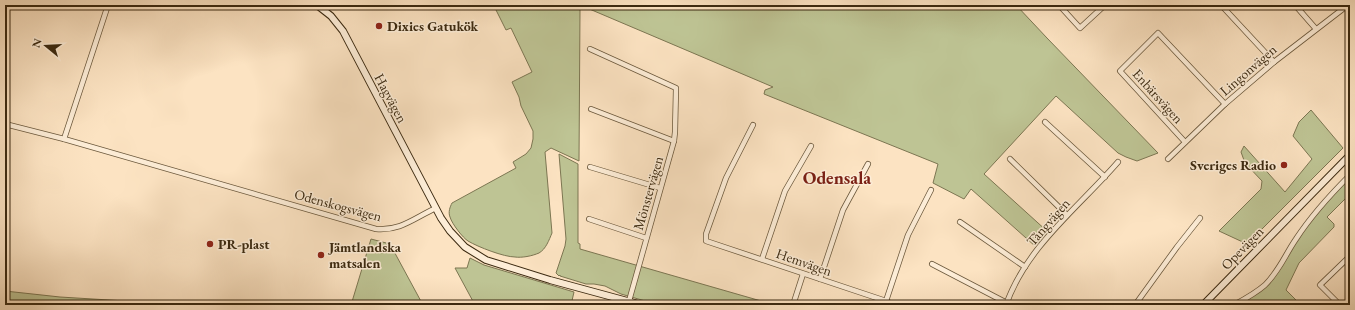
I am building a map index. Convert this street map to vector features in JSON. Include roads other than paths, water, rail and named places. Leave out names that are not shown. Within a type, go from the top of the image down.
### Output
[{"type":"street","points":[[64,139],[108,5]]},
{"type":"street","name":"Hagvägen","points":[[317,5],[331,16],[343,31],[436,208]]},
{"type":"street","points":[[1059,5],[1080,28],[1105,5]]},
{"type":"street","points":[[1221,5],[1274,62]]},
{"type":"street","points":[[1295,5],[1316,29]]},
{"type":"street","name":"Lingonvägen","points":[[1168,159],[1225,104],[1274,62],[1348,5]]},
{"type":"street","name":"Enbärsvägen","points":[[1185,142],[1120,71],[1158,33],[1225,104]]},
{"type":"street","name":"Mönstervägen","points":[[590,49],[676,88],[674,141],[629,301]]},
{"type":"street","points":[[591,108],[674,141]]},
{"type":"street","points":[[1045,122],[1105,177]]},
{"type":"street","name":"Odenskogsvägen","points":[[5,124],[64,139],[376,229],[386,230],[399,227],[436,208]]},
{"type":"street","name":"Hemvägen","points":[[753,125],[726,178],[706,234],[706,241],[886,301],[894,305]]},
{"type":"street","points":[[762,259],[785,191],[810,146]]},
{"type":"street","name":"Opevägen","points":[[1203,305],[1350,155]]},
{"type":"street","points":[[1010,159],[1067,215]]},
{"type":"street","name":"Opevägen","points":[[1298,208],[1350,159]]},
{"type":"street","name":"Tångvägen","points":[[1006,304],[1014,284],[1044,241],[1118,162]]},
{"type":"street","points":[[820,279],[843,210],[868,164]]},
{"type":"street","points":[[590,167],[660,188]]},
{"type":"street","points":[[1234,305],[1267,284],[1282,265],[1295,240],[1312,217],[1350,176]]},
{"type":"street","points":[[886,301],[908,235],[931,190]]},
{"type":"street","points":[[436,208],[455,238],[464,247],[486,260],[642,305]]},
{"type":"street","points":[[1135,305],[1200,218]]},
{"type":"street","points":[[589,219],[646,238]]},
{"type":"street","points":[[960,222],[1025,267]]},
{"type":"street","points":[[1340,305],[1320,285],[1350,256]]},
{"type":"street","points":[[932,264],[1006,304]]},
{"type":"street","points":[[793,305],[803,274]]},
{"type":"place","name":"Dixies Gatukök","points":[[379,26]]},
{"type":"place","name":"Sveriges Radio","points":[[1284,165]]},
{"type":"place","name":"PR-plast","points":[[210,244]]},
{"type":"place","name":"Jämtlandska matsalen","points":[[321,255]]},
{"type":"district","name":"Odensala","points":[[837,178]]}]
